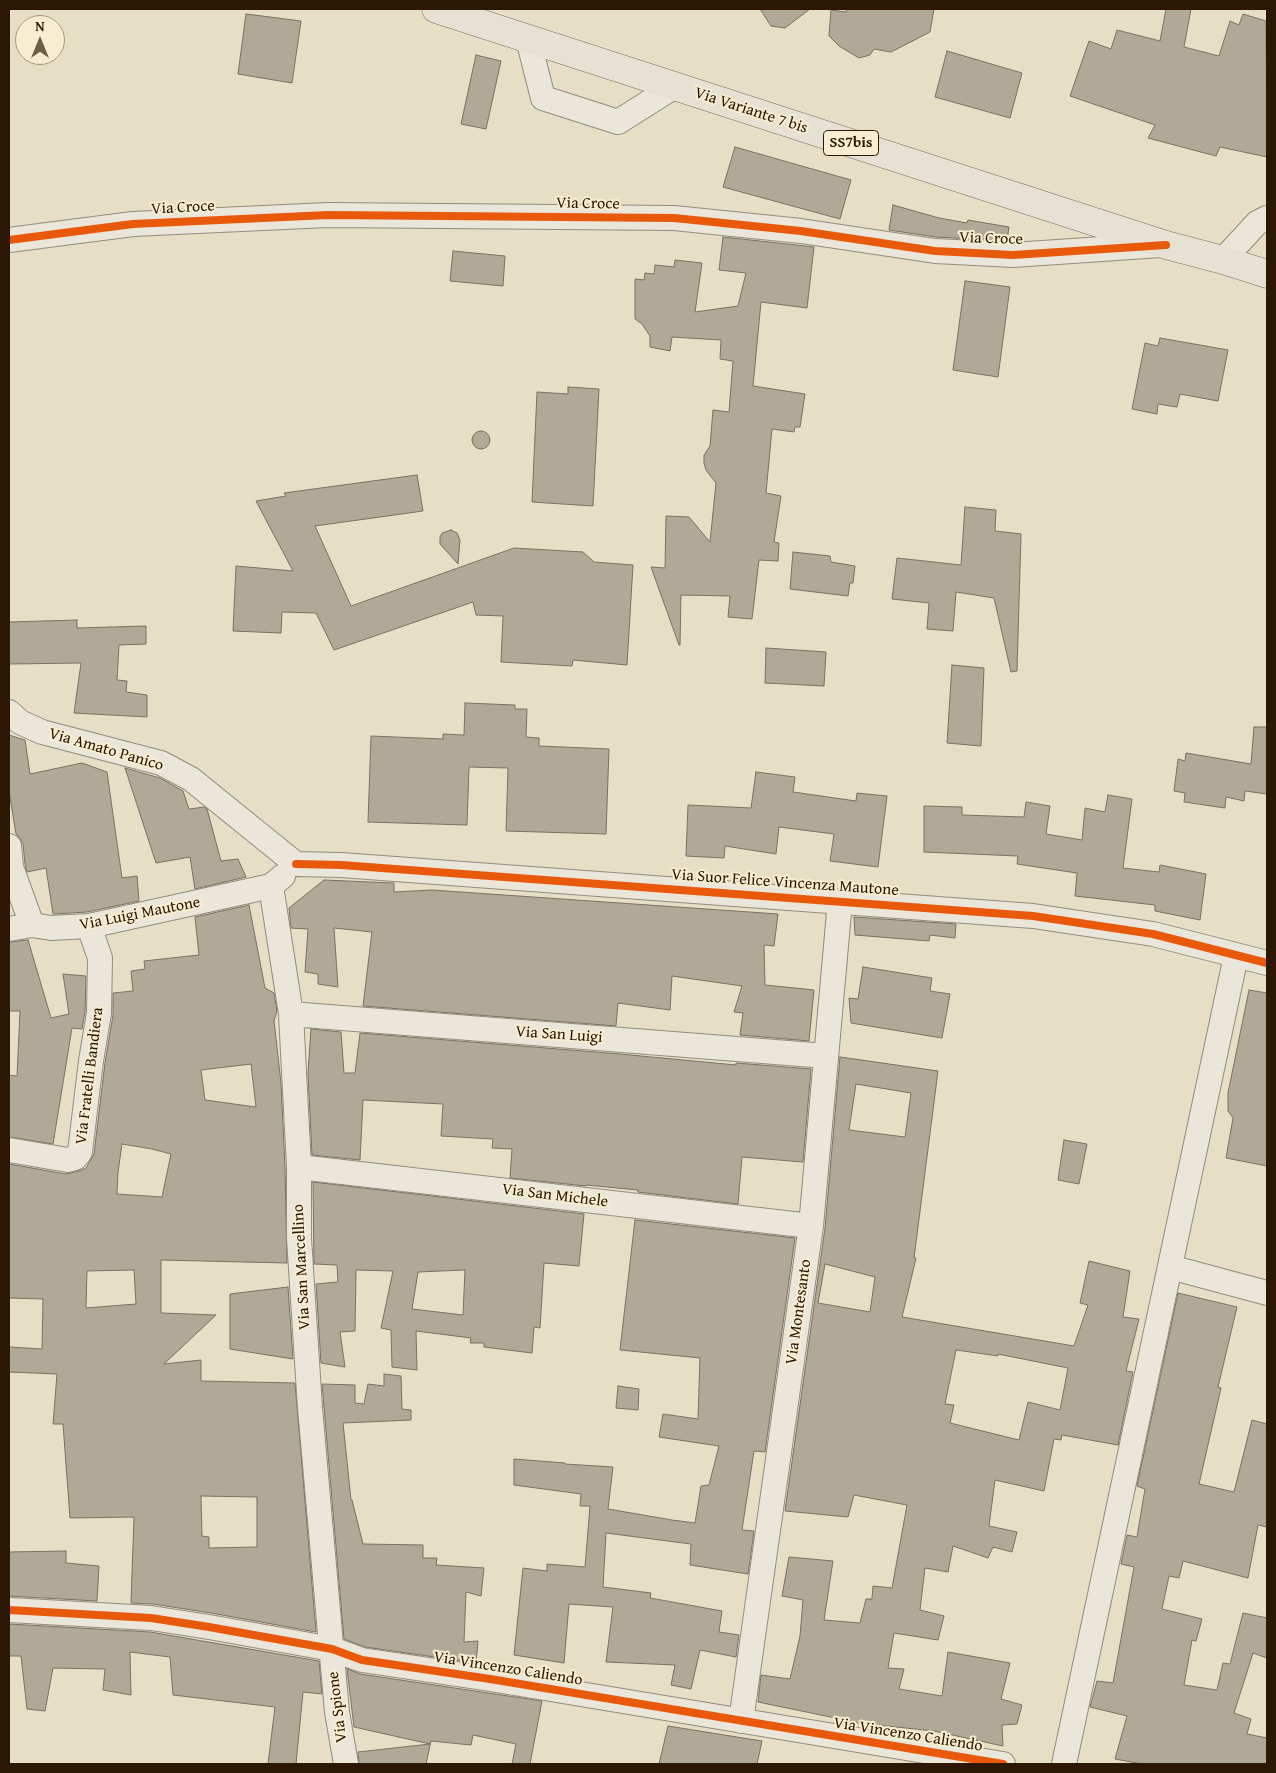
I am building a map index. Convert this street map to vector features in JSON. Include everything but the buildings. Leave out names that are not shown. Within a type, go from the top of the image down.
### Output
[{"type":"main road","name":"Via Variante 7 bis","points":[[436,9],[1166,245],[1267,274]]},
{"type":"street","points":[[528,39],[543,98],[580,110],[618,122],[675,86]]},
{"type":"street","name":"Via Croce","points":[[9,240],[132,224],[328,215],[674,218],[801,231],[935,251],[1013,256],[1166,245]]},
{"type":"street","points":[[1223,260],[1257,223],[1267,218]]},
{"type":"street","name":"Via Amato Panico","points":[[9,712],[20,722],[42,732],[161,764],[191,779],[296,864]]},
{"type":"street","points":[[9,846],[11,867],[32,925]]},
{"type":"street","points":[[271,886],[296,864]]},
{"type":"street","name":"Via Suor Felice Vincenza Mautone","points":[[296,864],[341,865],[1034,916],[1153,934],[1267,963]]},
{"type":"street","name":"Via Luigi Mautone","points":[[9,930],[32,925],[51,928],[89,926],[271,886]]},
{"type":"street","name":"Via San Marcellino","points":[[271,886],[291,1014],[299,1167],[299,1238],[310,1408],[332,1649]]},
{"type":"street","name":"Via Montesanto","points":[[741,1721],[811,1226],[840,901]]},
{"type":"street","name":"Via Fratelli Bandiera","points":[[9,1150],[68,1160],[76,1158],[80,1152],[98,1013],[100,958],[89,926]]},
{"type":"street","points":[[1064,1764],[1236,956]]},
{"type":"street","name":"Via San Luigi","points":[[291,1014],[826,1056]]},
{"type":"street","name":"Via San Michele","points":[[299,1167],[811,1226]]},
{"type":"street","points":[[1170,1267],[1267,1293]]},
{"type":"street","name":"Via Vincenzo Caliendo","points":[[9,1610],[151,1618],[332,1649],[362,1660],[490,1679],[1003,1764]]},
{"type":"street","name":"Via Spione","points":[[332,1649],[336,1712],[346,1764]]},
{"type":"cycle path","points":[[9,240],[133,224],[328,215],[674,218],[801,231],[935,251],[1013,255],[1166,245]]},
{"type":"cycle path","points":[[296,864],[341,865],[1033,916],[1153,934],[1267,963]]},
{"type":"cycle path","points":[[9,1610],[151,1618],[332,1649],[362,1660],[490,1679],[1003,1764]]}]
